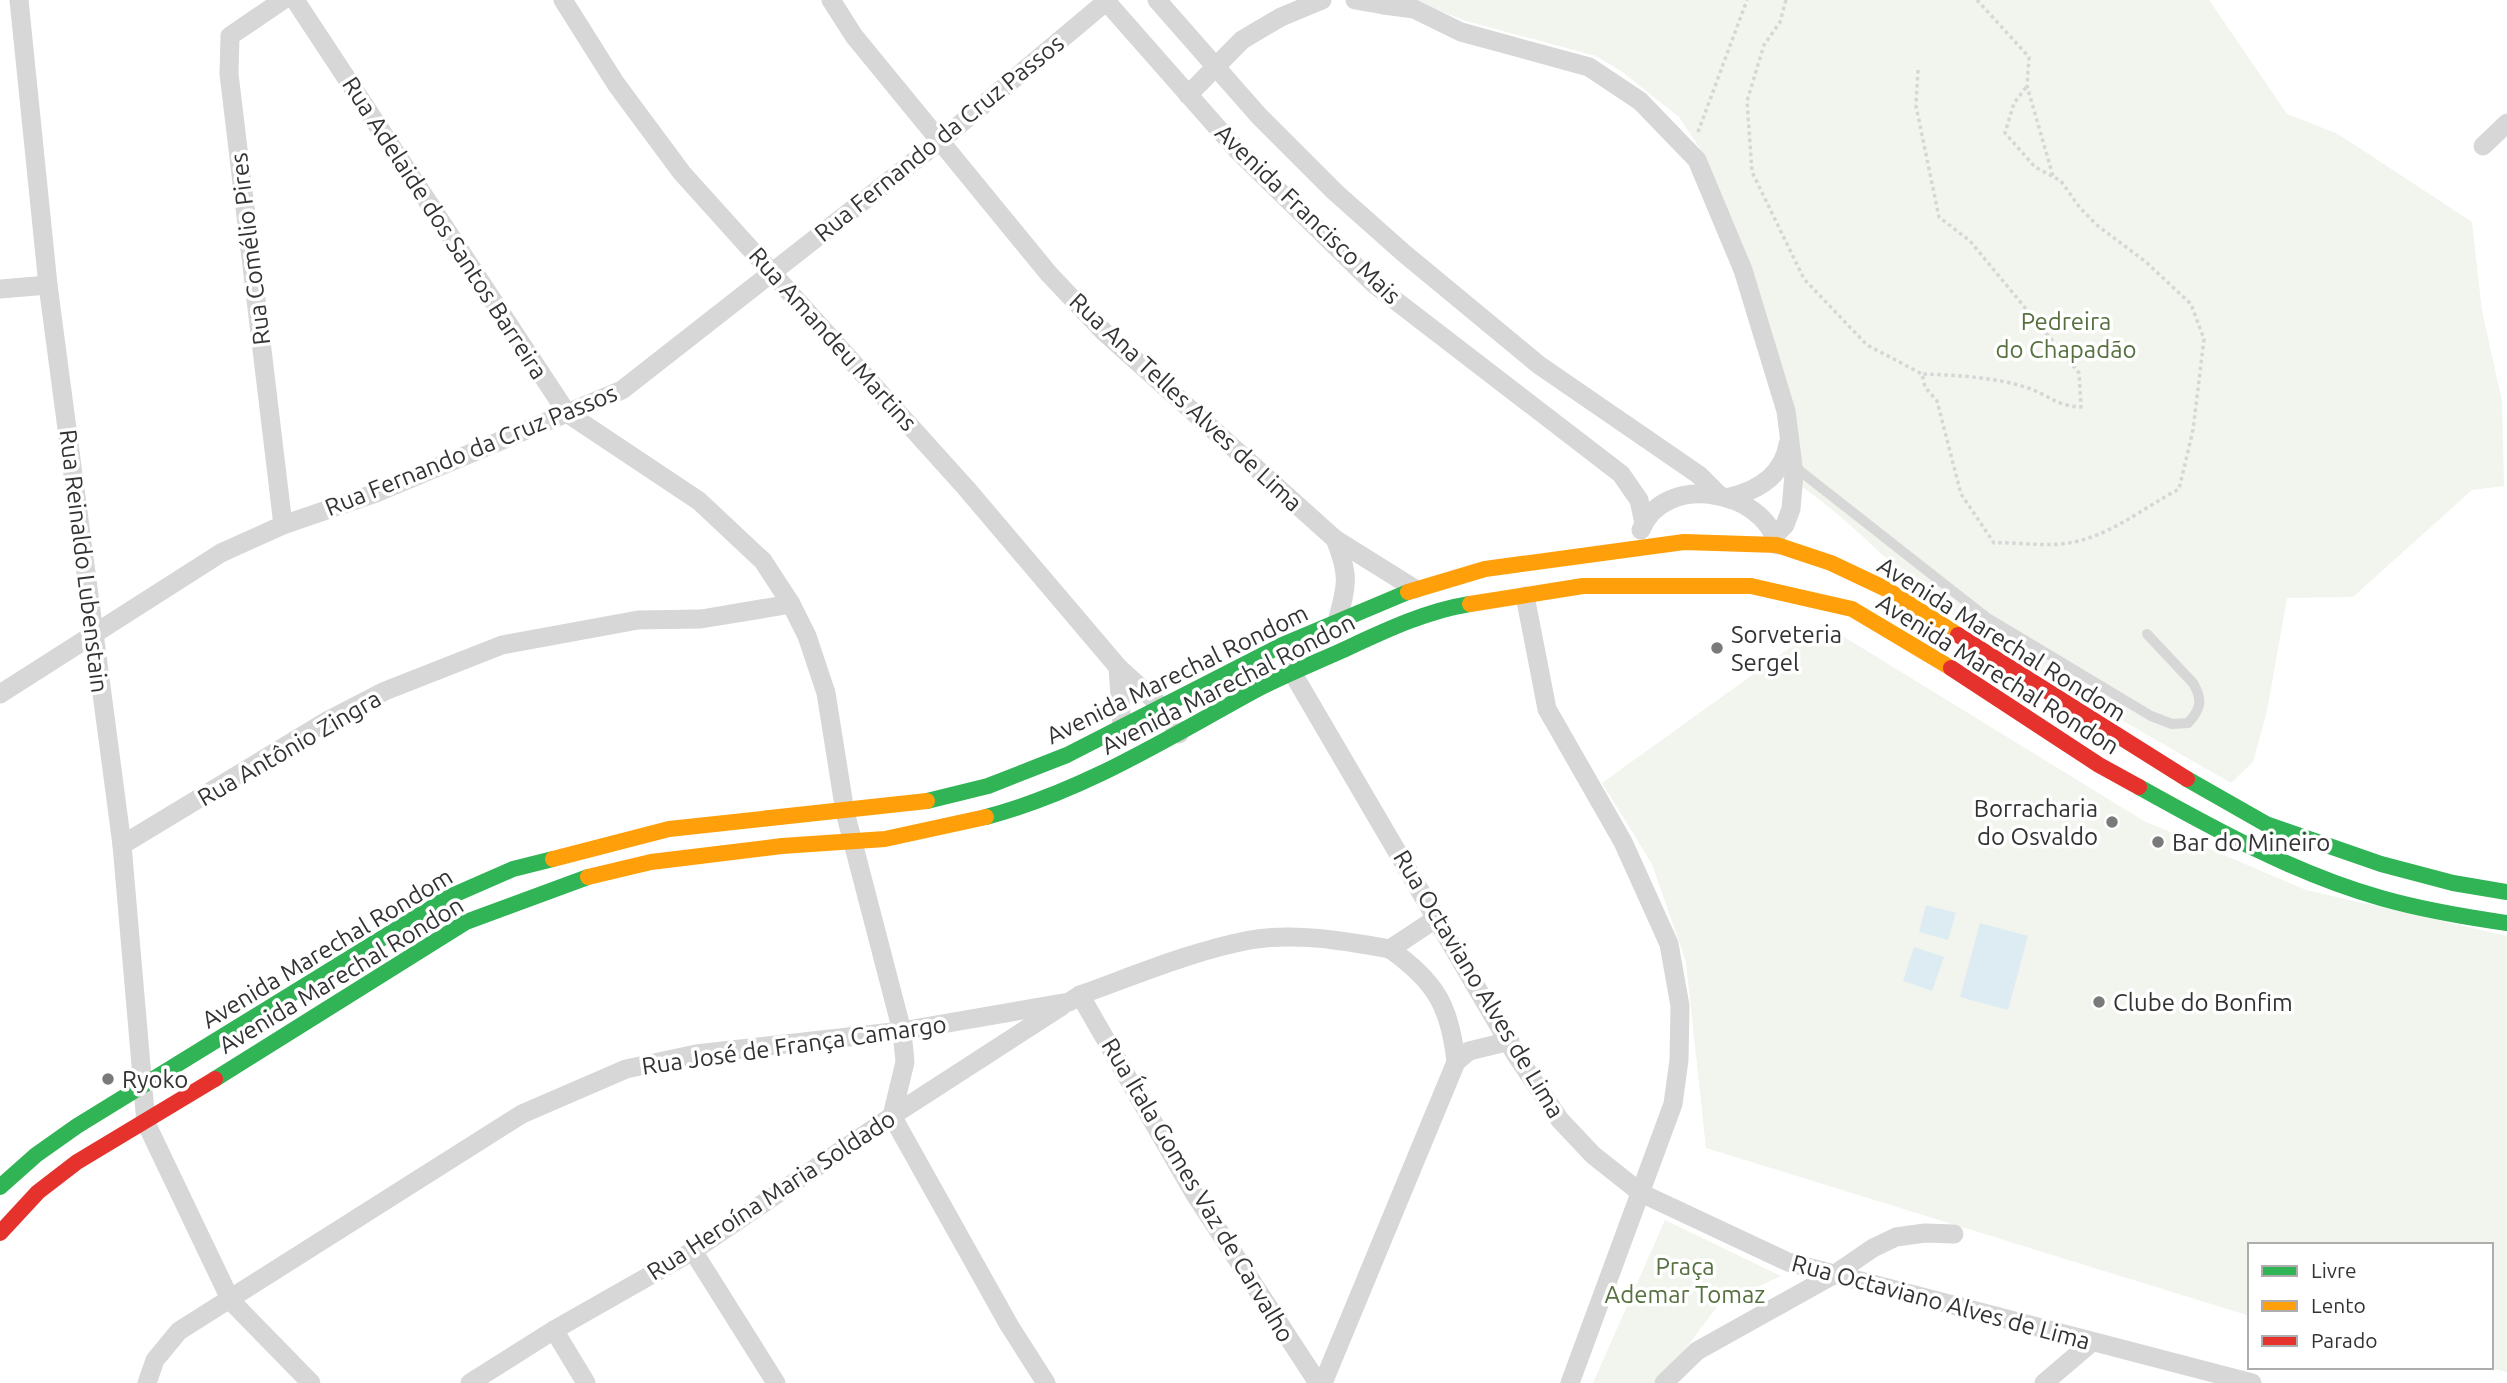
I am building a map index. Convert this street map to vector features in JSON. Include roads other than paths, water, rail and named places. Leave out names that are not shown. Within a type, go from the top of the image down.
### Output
[{"type":"main road","name":"Avenida Marechal Rondom","points":[[0,1187],[36,1155],[144,1086],[449,897],[513,869],[669,828],[917,803],[988,786],[1068,755],[1282,645],[1415,589],[1485,569],[1641,547],[1684,542],[1830,563],[1886,589],[2140,752],[2266,824],[2381,864],[2453,883],[2507,892]]},
{"type":"main road","points":[[1641,547],[1647,568],[1660,584]]},
{"type":"main road","points":[[1751,586],[1773,554]]},
{"type":"main road","name":"Avenida Marechal Rondon","points":[[0,1233],[38,1192],[67,1170],[466,922],[537,894],[619,868],[704,854],[853,843],[933,830],[1038,800],[1137,758],[1292,672],[1386,630],[1452,607],[1583,586],[1751,586],[1852,609],[1944,663],[2099,765],[2209,826],[2300,869],[2381,898],[2457,916],[2507,923]]},
{"type":"street","name":"Rua Reinaldo Lubenstain","points":[[19,0],[48,285],[122,845],[146,1123]]},
{"type":"street","name":"Rua Comélio Pires","points":[[283,0],[230,36],[229,74],[283,525]]},
{"type":"street","name":"Rua Adelaide dos Santos Barreira","points":[[295,0],[566,413],[699,500],[763,561],[791,604],[807,636],[826,693],[845,812],[902,1031],[905,1062],[892,1116]]},
{"type":"street","name":"Rua Amandeu Martins","points":[[563,0],[616,84],[682,173],[966,488],[1118,667],[1163,708],[1179,734]]},
{"type":"street","name":"Rua Ana Telles Alves de Lima","points":[[831,0],[853,36],[1049,274],[1104,332],[1335,539],[1415,589]]},
{"type":"street","name":"Avenida Francisco Mais","points":[[1157,0],[1259,116],[1335,192],[1406,255],[1539,365],[1699,475],[1725,496],[1762,517],[1773,554]]},
{"type":"street","points":[[1188,95],[1242,40],[1281,18],[1322,0]]},
{"type":"street","points":[[1355,0],[1414,9],[1461,32],[1589,67],[1640,101],[1690,152],[1716,201],[1743,270],[1786,411],[1794,467],[1791,509],[1773,554]]},
{"type":"street","name":"Rua Fernando da Cruz Passos","points":[[0,694],[221,553],[283,525],[376,493],[622,390],[940,141],[1107,1]]},
{"type":"street","name":"Avenida Francisco Mais","points":[[1107,1],[1238,151],[1374,284],[1620,474],[1639,500],[1644,523]]},
{"type":"street","points":[[2483,146],[2507,123]]},
{"type":"street","points":[[0,289],[48,285]]},
{"type":"street","points":[[1641,547],[1640,534],[1644,523],[1656,509],[1676,499],[1725,496],[1763,484],[1779,471],[1790,436]]},
{"type":"street","name":"Rua Ana Telles Alves de Lima","points":[[1335,539],[1346,565],[1346,586],[1337,622]]},
{"type":"street","points":[[1525,596],[1547,709],[1623,842],[1669,944],[1680,1006],[1679,1060],[1673,1104],[1570,1383]]},
{"type":"street","name":"Rua Antônio Zingra","points":[[122,845],[327,721],[385,691],[502,645],[638,620],[701,619],[791,604]]},
{"type":"street","points":[[1118,667],[1122,728]]},
{"type":"street","name":"Rua Octaviano Alves de Lima","points":[[1292,672],[1510,1041],[1560,1120],[1593,1155],[1641,1193],[1788,1262],[2252,1383]]},
{"type":"street","points":[[1437,918],[1390,949],[1416,968],[1435,989],[1447,1012],[1456,1062]]},
{"type":"street","name":"Rua José de França Camargo","points":[[147,1383],[155,1360],[179,1331],[231,1301],[522,1114],[626,1069],[696,1054],[902,1031],[1075,998],[1203,952],[1252,940],[1303,937],[1390,949]]},
{"type":"street","name":"Rua Heroína Maria Soldado","points":[[470,1383],[554,1330],[694,1251],[892,1116],[1075,998]]},
{"type":"street","name":"Rua Ítala Gomes Vaz de Carvalho","points":[[1075,998],[1194,1193],[1320,1383]]},
{"type":"street","points":[[1320,1383],[1456,1062],[1469,1051],[1484,1045],[1510,1041]]},
{"type":"street","points":[[892,1116],[1009,1325],[1046,1383]]},
{"type":"street","points":[[146,1123],[231,1301],[311,1383]]},
{"type":"street","points":[[1664,1383],[1697,1351],[1835,1274],[1873,1248],[1896,1237],[1925,1233],[1954,1234]]},
{"type":"street","points":[[694,1251],[776,1383]]},
{"type":"street","points":[[554,1330],[586,1383]]},
{"type":"street","points":[[2043,1383],[2092,1342]]},
{"type":"lane","points":[[1794,467],[1986,617],[2151,716],[2172,724],[2188,723],[2197,713],[2199,693],[2193,683],[2147,634]]},
{"type":"place","name":"Sorveteria Sergel","points":[[1717,648]]},
{"type":"place","name":"Borracharia do Osvaldo","points":[[2112,822]]},
{"type":"place","name":"Bar do Mineiro","points":[[2158,842]]},
{"type":"place","name":"Clube do Bonfim","points":[[2099,1002]]},
{"type":"place","name":"Ryoko","points":[[108,1079]]},
{"type":"park label","name":"Pedreira do Chapadão","points":[[2066,335]]},
{"type":"park label","name":"Praça Ademar Tomaz","points":[[1685,1280]]}]
